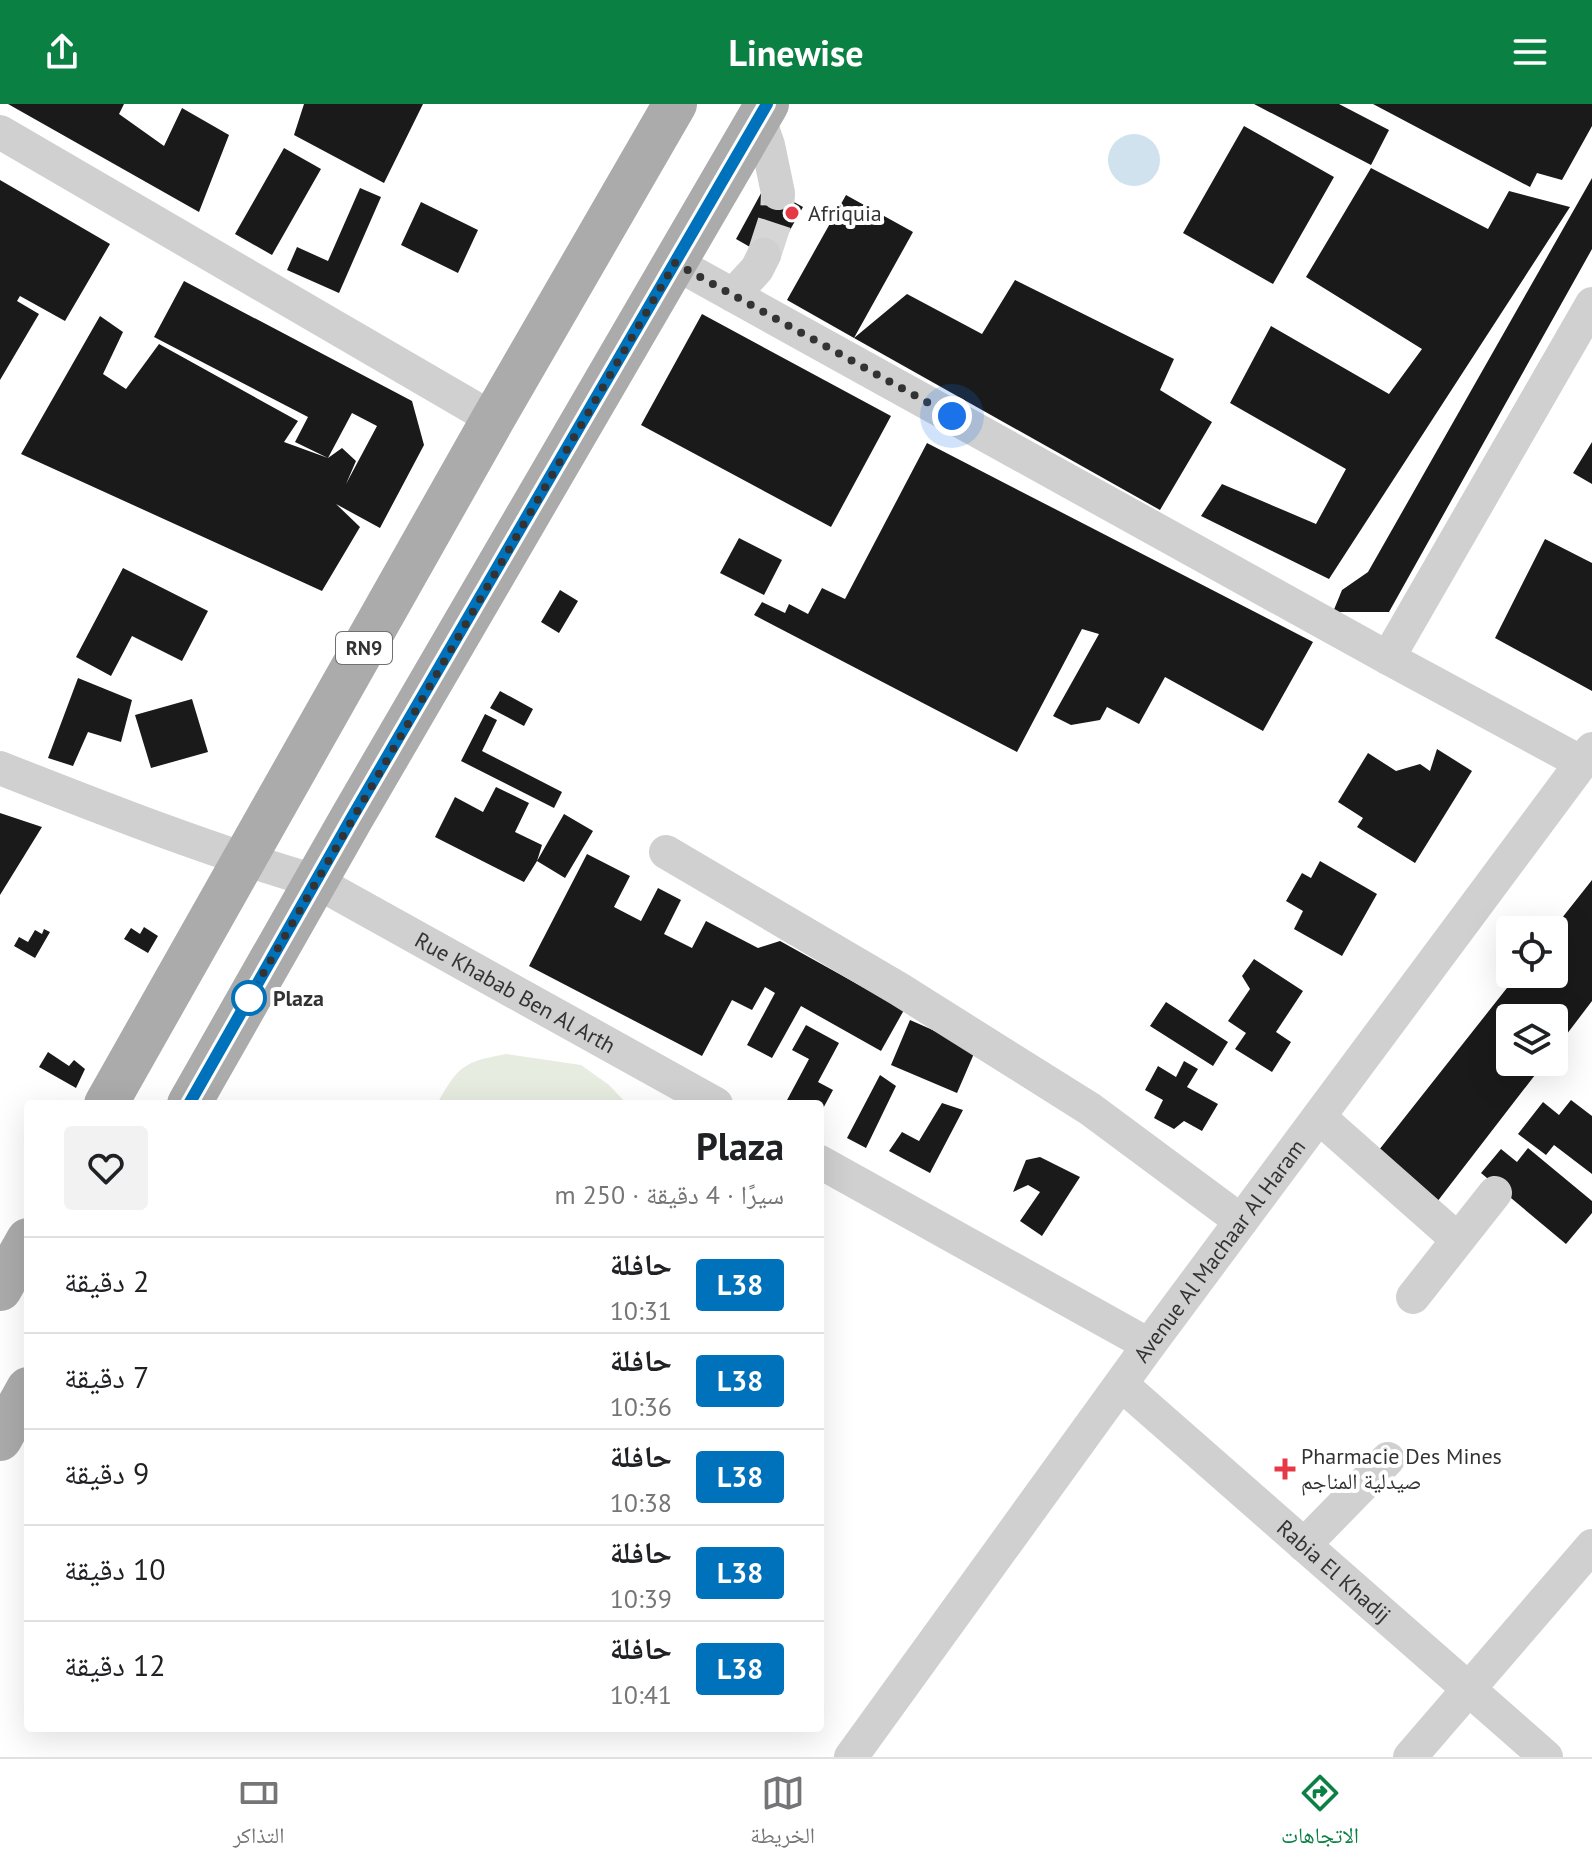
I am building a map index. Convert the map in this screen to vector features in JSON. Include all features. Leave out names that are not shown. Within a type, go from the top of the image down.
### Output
[{"type":"main road","name":"RN9","points":[[108,1100],[493,419],[675,104]]},
{"type":"main road","points":[[191,1100],[315,881],[763,111]]},
{"type":"main road","points":[[0,1289],[24,1247]]},
{"type":"main road","points":[[0,1439],[24,1396]]},
{"type":"street","points":[[763,111],[778,193]]},
{"type":"street","points":[[0,132],[493,419]]},
{"type":"street","points":[[733,295],[757,269],[764,255]]},
{"type":"street","points":[[675,263],[1388,658],[1587,756]]},
{"type":"street","points":[[1388,658],[1592,304]]},
{"type":"street","name":"Avenue Al Machaar Al Haram","points":[[851,1757],[1149,1345],[1587,756]]},
{"type":"street","name":"Rue Khabab Ben Al Arth","points":[[0,768],[167,834],[315,881],[709,1100]]},
{"type":"street","points":[[666,852],[899,989],[1090,1109],[1241,1221]]},
{"type":"street","points":[[1319,1117],[1457,1239]]},
{"type":"street","points":[[824,1164],[1149,1345]]},
{"type":"street","points":[[1413,1297],[1495,1193]]},
{"type":"street","name":"Rabia El Khadij","points":[[1122,1385],[1546,1757]]},
{"type":"street","points":[[1304,1545],[1388,1459]]},
{"type":"street","points":[[1410,1757],[1592,1546]]},
{"type":"shaded area","points":[[506,1054],[581,1065],[609,1085],[623,1100],[439,1100],[463,1068]]},
{"type":"water","points":[[1134,134],[1152,142],[1160,160],[1152,178],[1134,186],[1116,178],[1108,160],[1116,142]]},
{"type":"building","points":[[8,104],[124,104],[119,114],[164,146],[182,108],[229,135],[199,212]]},
{"type":"building","points":[[304,104],[423,104],[384,183],[294,135]]},
{"type":"building","points":[[1254,104],[1339,104],[1389,130],[1371,165]]},
{"type":"building","points":[[1373,104],[1592,104],[1592,126],[1562,180],[1537,173],[1530,187]]},
{"type":"building","points":[[1244,126],[1334,177],[1273,284],[1183,233]]},
{"type":"building","points":[[284,148],[321,169],[272,255],[235,234]]},
{"type":"building","points":[[1371,168],[1488,229],[1509,191],[1570,207],[1329,579],[1201,516],[1222,484],[1316,524],[1346,469],[1230,403],[1271,326],[1389,394],[1422,349],[1306,277]]},
{"type":"building","points":[[1592,178],[1592,249],[1389,612],[1333,612],[1342,590],[1368,572]]},
{"type":"building","points":[[0,180],[110,244],[65,321],[20,296],[17,301],[39,314],[0,380]]},
{"type":"building","points":[[765,186],[803,207],[773,260],[736,239]]},
{"type":"building","points":[[360,188],[381,197],[339,293],[287,270],[297,247],[328,261]]},
{"type":"building","points":[[846,195],[913,232],[854,338],[787,300]]},
{"type":"building","points":[[421,202],[478,230],[458,273],[401,245]]},
{"type":"building","points":[[1015,280],[1174,359],[1160,390],[1212,422],[1160,510],[854,338],[907,294],[982,334]]},
{"type":"building","points":[[184,281],[412,401],[424,445],[380,528],[336,504],[360,527],[322,591],[21,454],[100,316],[123,332],[103,374],[126,389],[159,344],[298,421],[284,442],[328,458],[295,442],[308,417],[154,337]],"holes":[[[352,413],[377,426],[346,484],[356,461],[342,448],[328,458]]]},
{"type":"building","points":[[702,314],[891,416],[831,527],[641,425]]},
{"type":"building","points":[[1592,442],[1592,484],[1573,473]]},
{"type":"building","points":[[927,443],[1313,642],[1263,731],[1165,677],[1139,724],[1107,707],[1100,720],[1071,725],[1053,716],[1099,634],[1082,629],[1017,752],[754,615],[762,602],[785,613],[789,604],[808,614],[822,588],[845,599]]},
{"type":"building","points":[[739,538],[782,560],[764,595],[720,573]]},
{"type":"building","points":[[1545,539],[1592,563],[1592,691],[1495,638]]},
{"type":"building","points":[[123,568],[208,611],[182,661],[132,636],[111,676],[76,657]]},
{"type":"building","points":[[560,590],[578,601],[559,633],[541,622]]},
{"type":"building","points":[[78,678],[132,700],[121,742],[88,732],[73,766],[48,758]]},
{"type":"building","points":[[500,691],[533,709],[524,726],[490,708]]},
{"type":"building","points":[[192,699],[208,752],[151,768],[135,715]]},
{"type":"building","points":[[485,714],[497,720],[482,751],[562,792],[554,808],[461,761]]},
{"type":"building","points":[[1437,749],[1472,771],[1415,863],[1357,827],[1363,818],[1338,802],[1368,753],[1396,771],[1420,764],[1430,771]]},
{"type":"building","points":[[496,787],[529,803],[515,832],[542,845],[537,861],[524,882],[435,837],[455,797],[483,812]]},
{"type":"building","points":[[0,813],[42,827],[0,895]]},
{"type":"building","points":[[564,814],[593,831],[565,878],[537,861]]},
{"type":"building","points":[[587,854],[630,876],[614,907],[641,921],[658,888],[681,900],[664,934],[692,948],[706,921],[758,948],[780,941],[904,1010],[881,1051],[801,1006],[772,1058],[747,1045],[775,993],[765,987],[752,1010],[732,1000],[702,1056],[529,966]]},
{"type":"building","points":[[1320,861],[1377,894],[1342,956],[1294,929],[1303,911],[1286,901],[1302,873],[1311,878]]},
{"type":"building","points":[[1592,880],[1592,1001],[1568,1033],[1568,1004],[1496,1004],[1496,1076],[1534,1076],[1430,1211],[1375,1155],[1507,988],[1568,988],[1568,916],[1564,916]]},
{"type":"building","points":[[144,927],[158,936],[148,953],[124,939],[131,928],[140,934]]},
{"type":"building","points":[[44,929],[50,932],[35,958],[14,946],[19,937],[28,942],[35,930],[42,934]]},
{"type":"building","points":[[1254,959],[1303,991],[1276,1032],[1291,1042],[1272,1072],[1235,1049],[1246,1033],[1228,1021],[1250,989],[1242,976]]},
{"type":"building","points":[[1166,1002],[1228,1042],[1213,1066],[1150,1026]]},
{"type":"building","points":[[910,1020],[976,1049],[957,1093],[891,1065]]},
{"type":"building","points":[[806,1025],[839,1043],[818,1082],[833,1090],[824,1107],[824,1100],[787,1100],[809,1059],[792,1050]]},
{"type":"building","points":[[48,1052],[69,1066],[74,1060],[85,1069],[76,1088],[39,1067]]},
{"type":"building","points":[[1184,1061],[1198,1069],[1187,1087],[1218,1104],[1202,1131],[1184,1121],[1174,1129],[1154,1118],[1163,1100],[1145,1090],[1158,1066],[1176,1077]]},
{"type":"building","points":[[880,1075],[896,1086],[866,1148],[847,1138]]},
{"type":"building","points":[[1571,1100],[1592,1116],[1592,1174],[1554,1145],[1546,1155],[1518,1134],[1543,1102],[1559,1115]]},
{"type":"building","points":[[942,1103],[963,1110],[930,1173],[889,1151],[902,1132],[919,1141]]},
{"type":"building","points":[[1528,1148],[1592,1201],[1592,1213],[1566,1244],[1481,1173],[1501,1149],[1517,1162]]},
{"type":"building","points":[[1040,1157],[1080,1177],[1042,1236],[1020,1221],[1040,1192],[1028,1185],[1013,1192],[1026,1160]]},
{"type":"tunnel","points":[[764,255],[777,215],[778,193]]},
{"type":"bus line","name":"L38","points":[[191,1100],[767,104]]},
{"type":"place","name":"Afriquia","points":[[792,213]]},
{"type":"place","name":"Plaza","points":[[249,998]]},
{"type":"place","name":"Pharmacie Des Mines صيدلية المناجم","points":[[1285,1469]]},
{"type":"route","points":[[249,998],[675,263],[952,416]]}]
